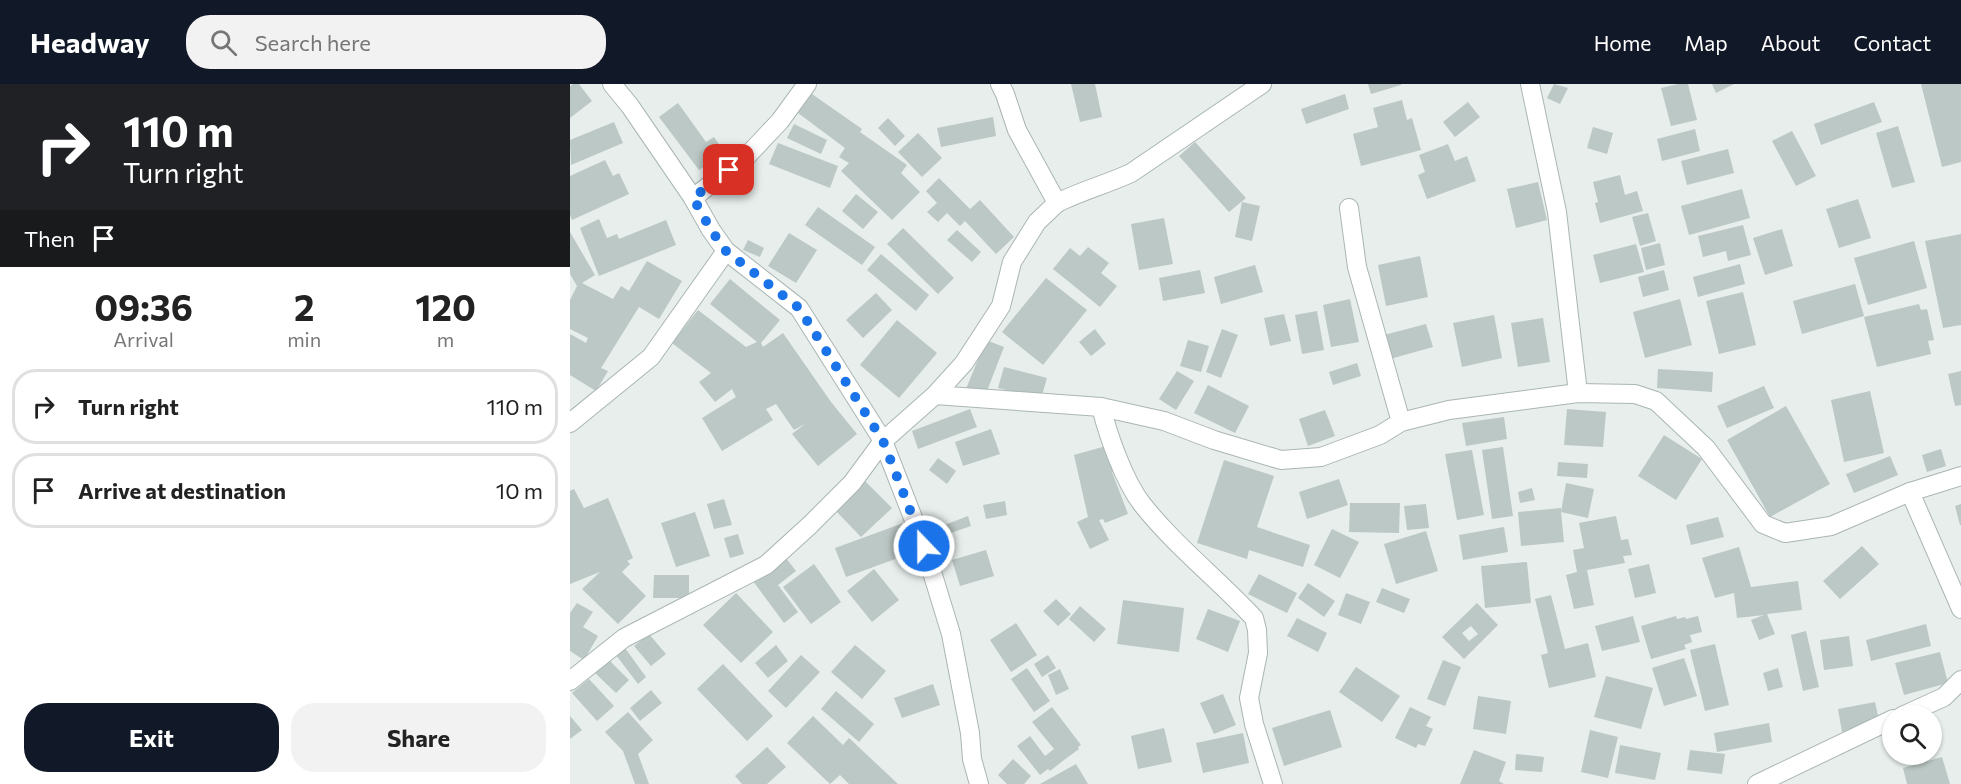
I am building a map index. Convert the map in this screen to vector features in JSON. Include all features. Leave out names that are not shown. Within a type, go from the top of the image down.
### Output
[{"type":"street","points":[[612,84],[630,106],[693,198],[726,251],[799,308],[883,441],[924,546],[951,634],[970,733],[972,759],[980,784]]},
{"type":"street","points":[[693,198],[747,156],[780,120],[807,84]]},
{"type":"street","points":[[1000,84],[1017,130],[1057,203]]},
{"type":"street","points":[[570,681],[624,638],[766,565],[852,483],[883,441],[935,395],[964,363],[1001,306],[1012,262],[1037,222],[1057,203],[1081,191],[1131,173],[1262,84]]},
{"type":"street","points":[[1530,84],[1557,212],[1578,393]]},
{"type":"street","points":[[1349,208],[1357,267],[1401,422]]},
{"type":"street","points":[[570,423],[651,357],[726,251]]},
{"type":"street","points":[[935,395],[1101,407],[1164,421],[1214,440],[1281,460],[1321,457],[1380,435],[1401,422],[1449,410],[1578,393],[1635,394],[1656,401],[1706,448],[1763,524],[1785,533],[1831,526],[1910,492],[1961,476]]},
{"type":"street","points":[[1101,407],[1106,428],[1126,479],[1140,502],[1175,542],[1254,618],[1258,653],[1249,698],[1257,735],[1273,784]]},
{"type":"street","points":[[1910,492],[1961,609]]},
{"type":"street","points":[[1926,705],[1944,697],[1961,680]]},
{"type":"street","points":[[1757,784],[1882,724]]},
{"type":"building","points":[[579,84],[592,101],[570,118],[570,86]]},
{"type":"building","points":[[1071,84],[1095,84],[1102,117],[1080,122]]},
{"type":"building","points":[[1368,84],[1401,84],[1401,85],[1371,94]]},
{"type":"building","points":[[1554,84],[1568,88],[1560,104],[1547,98]]},
{"type":"building","points":[[1688,84],[1697,120],[1671,126],[1661,88]]},
{"type":"building","points":[[1712,84],[1734,84],[1716,93]]},
{"type":"building","points":[[1921,84],[1961,84],[1961,162],[1942,167]]},
{"type":"building","points":[[812,94],[862,129],[860,132],[907,165],[901,173],[920,192],[892,220],[841,171],[849,163],[839,157],[845,148],[798,113]]},
{"type":"building","points":[[1345,94],[1349,109],[1306,124],[1301,109]]},
{"type":"building","points":[[1402,100],[1407,120],[1412,118],[1421,150],[1361,166],[1353,134],[1378,127],[1373,108]]},
{"type":"building","points":[[1468,102],[1480,117],[1455,137],[1443,122]]},
{"type":"building","points":[[1874,102],[1882,122],[1821,145],[1814,124]]},
{"type":"building","points":[[678,103],[706,142],[714,137],[725,153],[699,170],[659,117]]},
{"type":"building","points":[[993,117],[996,136],[941,147],[937,128]]},
{"type":"building","points":[[888,118],[905,136],[895,146],[878,128]]},
{"type":"building","points":[[614,122],[623,143],[571,165],[570,140]]},
{"type":"building","points":[[794,124],[827,140],[821,154],[787,138]]},
{"type":"building","points":[[1898,126],[1915,182],[1892,188],[1876,133]]},
{"type":"building","points":[[1593,127],[1613,133],[1607,154],[1587,148]]},
{"type":"building","points":[[1695,129],[1700,151],[1662,161],[1657,139]]},
{"type":"building","points":[[1792,131],[1816,176],[1796,186],[1772,141]]},
{"type":"building","points":[[918,133],[942,158],[922,177],[898,152]]},
{"type":"building","points":[[1195,142],[1246,198],[1229,212],[1179,156]]},
{"type":"building","points":[[778,143],[838,166],[830,188],[769,164]]},
{"type":"building","points":[[1448,144],[1455,161],[1467,156],[1476,181],[1427,199],[1418,175],[1425,172],[1419,155]]},
{"type":"building","points":[[1728,149],[1734,173],[1687,185],[1681,161]]},
{"type":"building","points":[[605,160],[613,176],[619,173],[629,194],[572,220],[570,176]]},
{"type":"building","points":[[1620,175],[1625,195],[1637,191],[1643,211],[1600,223],[1593,182]]},
{"type":"building","points":[[939,178],[970,209],[980,200],[1014,237],[996,254],[965,221],[960,226],[947,213],[938,222],[927,212],[937,203],[926,191]]},
{"type":"building","points":[[1538,182],[1547,220],[1516,228],[1507,189]]},
{"type":"building","points":[[1742,189],[1750,218],[1689,235],[1681,206]]},
{"type":"building","points":[[856,194],[878,212],[863,229],[842,211]]},
{"type":"building","points":[[1858,199],[1871,238],[1839,248],[1826,209]]},
{"type":"building","points":[[1242,202],[1260,206],[1252,241],[1235,237]]},
{"type":"building","points":[[818,207],[875,247],[862,265],[805,225]]},
{"type":"building","points":[[1648,213],[1656,241],[1640,246],[1632,217]]},
{"type":"building","points":[[1164,218],[1173,264],[1139,270],[1131,224]]},
{"type":"building","points":[[599,219],[607,238],[617,234],[619,239],[666,220],[676,245],[599,276],[580,228]]},
{"type":"building","points":[[1743,225],[1751,255],[1728,261],[1726,251],[1703,257],[1698,236]]},
{"type":"building","points":[[903,228],[954,278],[938,294],[887,244]]},
{"type":"building","points":[[1782,229],[1793,266],[1765,275],[1753,238]]},
{"type":"building","points":[[957,230],[981,252],[972,262],[947,240]]},
{"type":"building","points":[[570,232],[595,275],[582,283],[613,299],[621,286],[629,291],[647,261],[682,281],[659,319],[639,307],[601,368],[608,371],[596,391],[570,375],[570,334],[586,343],[588,338],[570,329],[570,300],[577,286],[570,274]]},
{"type":"building","points":[[789,233],[817,250],[796,283],[768,266]]},
{"type":"building","points":[[1961,234],[1961,325],[1943,328],[1925,241]]},
{"type":"building","points":[[748,240],[764,248],[760,257],[743,250]]},
{"type":"building","points":[[1914,241],[1927,288],[1868,305],[1854,258]]},
{"type":"building","points":[[1660,243],[1665,265],[1646,270],[1641,248]]},
{"type":"building","points":[[1636,244],[1644,272],[1600,283],[1593,255]]},
{"type":"building","points":[[1088,247],[1109,263],[1101,273],[1117,286],[1100,307],[1053,269],[1070,248],[1080,256]]},
{"type":"building","points":[[881,254],[929,295],[916,311],[867,270]]},
{"type":"building","points":[[1420,256],[1428,297],[1386,306],[1378,265]]},
{"type":"building","points":[[1740,264],[1745,284],[1698,297],[1693,277]]},
{"type":"building","points":[[1255,265],[1263,292],[1221,304],[1214,277]]},
{"type":"building","points":[[1200,270],[1205,293],[1163,301],[1159,278]]},
{"type":"building","points":[[1664,270],[1669,290],[1643,297],[1638,277]]},
{"type":"building","points":[[1046,278],[1087,310],[1043,365],[1002,332]]},
{"type":"building","points":[[730,279],[780,320],[761,343],[763,347],[783,333],[831,402],[857,434],[818,466],[792,434],[805,424],[794,430],[776,404],[766,409],[773,420],[722,451],[702,418],[736,397],[732,389],[715,402],[699,382],[711,373],[672,343],[698,310],[746,347],[757,342],[710,304]]},
{"type":"building","points":[[1855,284],[1864,316],[1802,334],[1793,301]]},
{"type":"building","points":[[1743,292],[1756,345],[1719,354],[1706,301]]},
{"type":"building","points":[[876,293],[892,310],[863,338],[846,320]]},
{"type":"building","points":[[1350,299],[1359,342],[1331,347],[1323,305]]},
{"type":"building","points":[[1680,299],[1692,345],[1645,358],[1633,312]]},
{"type":"building","points":[[1919,304],[1921,310],[1927,309],[1934,340],[1928,341],[1931,354],[1877,367],[1864,317]]},
{"type":"building","points":[[1317,311],[1324,350],[1302,354],[1295,315]]},
{"type":"building","points":[[1284,314],[1291,341],[1270,346],[1264,318]]},
{"type":"building","points":[[1494,315],[1502,358],[1462,367],[1453,323]]},
{"type":"building","points":[[1543,318],[1550,362],[1518,367],[1511,323]]},
{"type":"building","points":[[897,320],[937,353],[899,398],[860,365]]},
{"type":"building","points":[[1426,324],[1433,347],[1390,359],[1384,335]]},
{"type":"building","points":[[1095,329],[1106,344],[1091,356],[1079,342]]},
{"type":"building","points":[[1222,329],[1238,335],[1221,378],[1206,372]]},
{"type":"building","points":[[986,340],[1004,347],[985,396],[966,389]]},
{"type":"building","points":[[1188,340],[1209,346],[1201,372],[1180,366]]},
{"type":"building","points":[[1357,363],[1361,376],[1333,385],[1329,372]]},
{"type":"building","points":[[1004,367],[1047,378],[1041,399],[998,388]]},
{"type":"building","points":[[1658,369],[1713,372],[1712,392],[1657,388]]},
{"type":"building","points":[[1177,371],[1194,381],[1176,410],[1159,399]]},
{"type":"building","points":[[1961,371],[1961,405],[1955,406],[1948,374]]},
{"type":"building","points":[[1208,385],[1249,406],[1235,433],[1194,413]]},
{"type":"building","points":[[1764,386],[1774,408],[1727,428],[1717,406]]},
{"type":"building","points":[[1870,391],[1884,453],[1844,462],[1831,400]]},
{"type":"building","points":[[1786,406],[1830,484],[1770,517],[1727,440]]},
{"type":"building","points":[[970,409],[977,427],[918,449],[912,431]]},
{"type":"building","points":[[1567,409],[1606,412],[1603,447],[1564,445]]},
{"type":"building","points":[[1325,410],[1335,436],[1308,446],[1299,419]]},
{"type":"building","points":[[1504,417],[1507,439],[1466,446],[1462,423]]},
{"type":"building","points":[[991,429],[1000,454],[963,466],[955,442]]},
{"type":"building","points":[[1664,435],[1702,459],[1676,500],[1638,476]]},
{"type":"building","points":[[1113,444],[1120,470],[1112,472],[1128,514],[1105,523],[1103,519],[1099,520],[1109,540],[1090,549],[1077,522],[1088,517],[1074,455]]},
{"type":"building","points":[[1503,447],[1513,516],[1492,519],[1482,450]]},
{"type":"building","points":[[1941,449],[1946,466],[1927,472],[1922,455]]},
{"type":"building","points":[[1472,450],[1484,515],[1457,520],[1445,454]]},
{"type":"building","points":[[1890,456],[1898,475],[1854,493],[1846,474]]},
{"type":"building","points":[[938,458],[956,471],[947,484],[929,470]]},
{"type":"building","points":[[1224,460],[1274,476],[1257,527],[1310,545],[1303,567],[1249,550],[1247,559],[1197,543]]},
{"type":"building","points":[[1558,462],[1588,464],[1587,478],[1557,476]]},
{"type":"building","points":[[1339,479],[1348,505],[1307,519],[1299,492]]},
{"type":"building","points":[[865,481],[892,508],[861,537],[835,510]]},
{"type":"building","points":[[1566,483],[1594,489],[1588,518],[1561,512]]},
{"type":"building","points":[[1532,488],[1535,500],[1520,503],[1518,492]]},
{"type":"building","points":[[574,489],[584,508],[608,498],[633,558],[627,561],[630,564],[622,572],[646,596],[618,624],[582,589],[600,572],[570,584],[570,491]]},
{"type":"building","points":[[724,499],[732,525],[714,529],[707,504]]},
{"type":"building","points":[[1005,501],[1007,515],[986,519],[983,505]]},
{"type":"building","points":[[1350,503],[1400,503],[1399,533],[1349,532]]},
{"type":"building","points":[[1426,504],[1429,528],[1407,530],[1404,506]]},
{"type":"building","points":[[1961,504],[1961,525],[1960,525],[1955,506]]},
{"type":"building","points":[[1561,508],[1564,542],[1521,546],[1518,512]]},
{"type":"building","points":[[695,512],[710,556],[676,567],[661,523]]},
{"type":"building","points":[[968,516],[971,526],[945,535],[942,526]]},
{"type":"building","points":[[1616,516],[1621,540],[1628,539],[1632,555],[1623,556],[1625,563],[1587,570],[1594,605],[1574,609],[1566,575],[1577,572],[1573,550],[1584,548],[1579,523]]},
{"type":"building","points":[[1718,517],[1724,537],[1691,545],[1686,525]]},
{"type":"building","points":[[909,521],[920,550],[846,577],[835,548]]},
{"type":"building","points":[[1504,527],[1508,552],[1463,560],[1459,535]]},
{"type":"building","points":[[1332,529],[1359,542],[1340,578],[1314,565]]},
{"type":"building","points":[[1426,531],[1438,571],[1396,584],[1384,544]]},
{"type":"building","points":[[738,534],[744,554],[730,558],[724,538]]},
{"type":"building","points":[[1862,546],[1879,564],[1840,599],[1823,581]]},
{"type":"building","points":[[1739,547],[1751,587],[1798,581],[1802,610],[1767,614],[1775,634],[1759,640],[1751,620],[1764,615],[1737,618],[1734,593],[1715,598],[1702,558]]},
{"type":"building","points":[[986,550],[994,576],[960,586],[952,560]]},
{"type":"building","points":[[786,558],[796,571],[778,585],[798,612],[784,623],[753,581]]},
{"type":"building","points":[[1527,562],[1531,603],[1485,608],[1481,566]]},
{"type":"building","points":[[814,564],[841,602],[811,624],[783,587]]},
{"type":"building","points":[[1649,564],[1656,593],[1635,598],[1628,569]]},
{"type":"building","points":[[874,569],[899,600],[872,622],[847,591]]},
{"type":"building","points":[[1259,574],[1297,593],[1287,613],[1248,594]]},
{"type":"building","points":[[654,575],[689,575],[689,598],[653,598]]},
{"type":"building","points":[[1308,583],[1335,601],[1324,617],[1298,598]]},
{"type":"building","points":[[1382,588],[1410,599],[1404,613],[1376,602]]},
{"type":"building","points":[[736,593],[773,632],[741,663],[703,625]]},
{"type":"building","points":[[1346,593],[1370,602],[1361,624],[1338,615]]},
{"type":"building","points":[[1551,595],[1565,649],[1588,643],[1596,677],[1549,688],[1541,655],[1548,653],[1535,599]]},
{"type":"building","points":[[1056,599],[1071,614],[1058,626],[1043,611]]},
{"type":"building","points":[[1123,600],[1184,608],[1179,652],[1117,644]]},
{"type":"building","points":[[577,603],[593,612],[583,627],[598,636],[584,660],[570,651],[570,613]]},
{"type":"building","points":[[1477,603],[1498,625],[1464,659],[1442,637]],"holes":[[[1471,626],[1478,634],[1469,641],[1462,633]]]},
{"type":"building","points":[[1080,606],[1106,629],[1094,642],[1069,619]]},
{"type":"building","points":[[1208,609],[1240,621],[1228,652],[1196,639]]},
{"type":"building","points":[[1633,616],[1640,642],[1602,651],[1595,626]]},
{"type":"building","points":[[1676,616],[1677,619],[1685,617],[1686,619],[1698,616],[1702,632],[1690,635],[1692,642],[1684,645],[1686,649],[1651,659],[1641,626]]},
{"type":"building","points":[[1297,618],[1327,633],[1318,652],[1287,636]]},
{"type":"building","points":[[1016,623],[1037,655],[1011,672],[990,640]]},
{"type":"building","points":[[1926,624],[1931,646],[1871,661],[1866,640]]},
{"type":"building","points":[[1806,631],[1819,687],[1803,691],[1791,635]]},
{"type":"building","points":[[649,634],[666,654],[651,666],[634,646]]},
{"type":"building","points":[[1849,636],[1853,666],[1824,670],[1820,640]]},
{"type":"building","points":[[1715,644],[1729,705],[1705,711],[1690,650]]},
{"type":"building","points":[[776,645],[788,661],[768,678],[755,663]]},
{"type":"building","points":[[855,645],[886,671],[862,699],[831,672]]},
{"type":"building","points":[[625,648],[646,677],[638,684],[616,655]]},
{"type":"building","points":[[1940,652],[1948,683],[1904,695],[1895,663]]},
{"type":"building","points":[[801,655],[820,672],[786,708],[768,691]]},
{"type":"building","points":[[1048,655],[1056,668],[1042,677],[1034,664]]},
{"type":"building","points":[[1684,658],[1697,696],[1664,706],[1652,668]]},
{"type":"building","points":[[608,659],[629,680],[616,693],[594,672]]},
{"type":"building","points":[[1443,660],[1461,667],[1445,706],[1427,699]]},
{"type":"building","points":[[723,664],[773,716],[747,741],[697,689]]},
{"type":"building","points":[[1356,667],[1400,696],[1382,722],[1339,692]]},
{"type":"building","points":[[1027,668],[1050,701],[1034,712],[1011,679]]},
{"type":"building","points":[[1778,668],[1783,687],[1768,691],[1763,673]]},
{"type":"building","points":[[1060,669],[1069,689],[1056,695],[1048,675]]},
{"type":"building","points":[[1606,676],[1653,688],[1641,729],[1594,717]]},
{"type":"building","points":[[589,679],[614,706],[597,721],[572,693]]},
{"type":"building","points":[[933,684],[940,705],[902,718],[894,698]]},
{"type":"building","points":[[651,690],[662,703],[640,721],[630,708]]},
{"type":"building","points":[[836,691],[874,724],[859,742],[821,709]]},
{"type":"building","points":[[1223,694],[1236,725],[1214,734],[1200,703]]},
{"type":"building","points":[[1478,696],[1511,701],[1506,734],[1473,729]]},
{"type":"building","points":[[1875,702],[1880,725],[1842,732],[1838,709]]},
{"type":"building","points":[[1052,707],[1081,745],[1050,771],[1048,769],[1040,775],[1017,746],[1030,736],[1045,756],[1054,749],[1032,722]]},
{"type":"building","points":[[1410,707],[1431,717],[1426,726],[1433,729],[1425,746],[1418,744],[1416,748],[1395,738]]},
{"type":"building","points":[[1330,710],[1342,747],[1284,766],[1272,728]]},
{"type":"building","points":[[628,712],[653,740],[638,754],[649,784],[635,784],[623,751],[605,732]]},
{"type":"building","points":[[570,716],[582,730],[570,739]]},
{"type":"building","points":[[813,716],[843,745],[849,738],[898,784],[849,784],[840,775],[830,784],[787,743]]},
{"type":"building","points":[[1769,723],[1772,742],[1717,752],[1714,733]]},
{"type":"building","points":[[1164,728],[1172,762],[1138,769],[1131,736]]},
{"type":"building","points":[[1590,730],[1618,737],[1608,778],[1581,772]]},
{"type":"building","points":[[1243,733],[1249,763],[1203,773],[1196,743]]},
{"type":"building","points":[[1620,745],[1661,753],[1655,780],[1615,773]]},
{"type":"building","points":[[767,747],[786,767],[767,784],[742,784],[735,776]]},
{"type":"building","points":[[1474,750],[1506,762],[1499,781],[1504,784],[1460,784]]},
{"type":"building","points":[[1690,750],[1725,754],[1722,774],[1687,770]]},
{"type":"building","points":[[1516,754],[1544,757],[1542,772],[1515,770]]},
{"type":"building","points":[[1942,757],[1950,784],[1907,784],[1903,768],[1914,765],[1942,765]]},
{"type":"building","points":[[1013,759],[1031,776],[1024,784],[1007,784],[998,775]]},
{"type":"building","points":[[1076,764],[1088,784],[1040,784]]},
{"type":"route","points":[[729,170],[693,198],[726,251],[799,308],[883,441],[924,546]]}]
